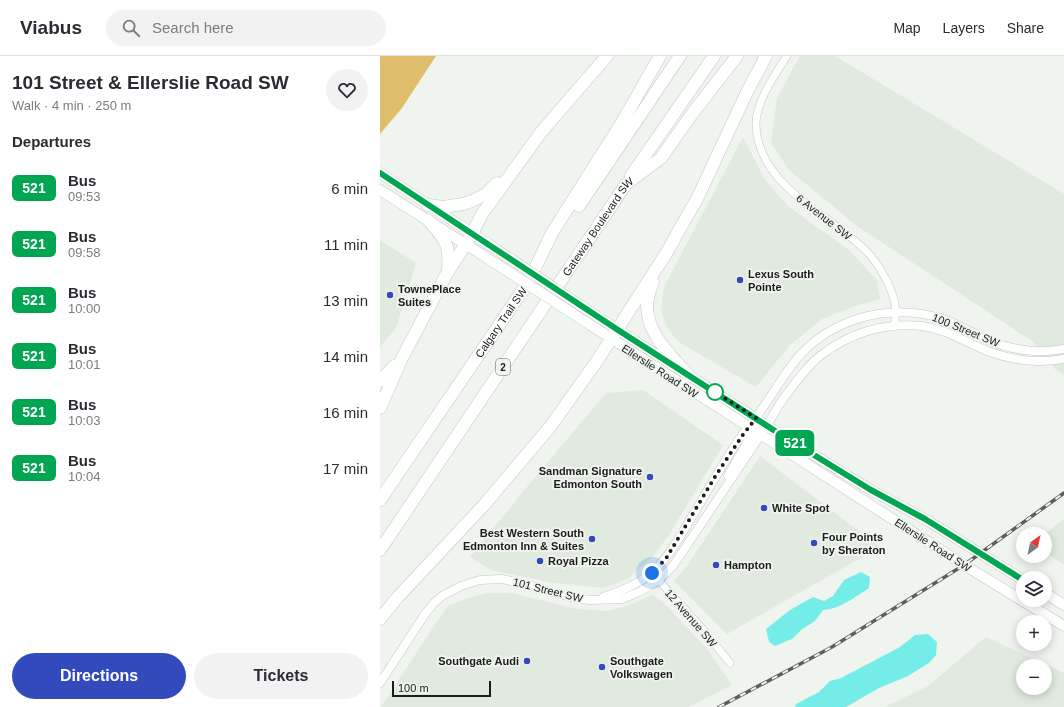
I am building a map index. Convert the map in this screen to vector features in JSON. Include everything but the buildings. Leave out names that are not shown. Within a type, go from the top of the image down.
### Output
[{"type":"highway","points":[[380,408],[406,350],[446,275],[472,234],[482,214],[552,120],[607,56]]},
{"type":"highway","name":"Calgary Trail SW","points":[[380,500],[529,281],[552,233],[621,124],[660,56]]},
{"type":"highway","points":[[529,281],[680,56]]},
{"type":"highway","points":[[626,184],[714,56]]},
{"type":"highway","name":"Gateway Boulevard SW","points":[[380,550],[626,184],[661,158],[692,114],[737,56]]},
{"type":"highway","points":[[380,619],[402,592],[484,505],[550,427],[576,393],[615,335],[667,252],[697,198],[747,92],[766,56]]},
{"type":"highway","points":[[428,205],[443,207],[463,204],[479,198],[486,194],[531,147]]},
{"type":"highway","points":[[428,220],[441,235],[448,248],[448,270],[446,275]]},
{"type":"highway","points":[[667,252],[648,295],[648,316],[651,326],[661,344],[689,376]]},
{"type":"highway","points":[[380,381],[406,350]]},
{"type":"main road","name":"Ellerslie Road SW","points":[[382,178],[428,205],[598,317],[615,335],[754,431],[964,565],[1064,626]]},
{"type":"main road","name":"Ellerslie Road SW","points":[[380,190],[592,326],[615,335],[689,376],[871,490],[925,519],[1016,576]]},
{"type":"main road","points":[[1052,598],[1064,605]]},
{"type":"street","name":"6 Avenue SW","points":[[787,56],[766,90],[759,108],[756,124],[758,140],[763,155],[770,169],[790,190],[847,234],[870,256],[889,285],[894,300],[895,325]]},
{"type":"street","name":"100 Street SW","points":[[756,418],[788,370],[801,354],[824,334],[857,319],[895,313],[925,314],[957,325],[991,341],[1015,348],[1037,350],[1064,349]]},
{"type":"street","name":"100 Street SW","points":[[754,431],[766,425],[801,376],[820,356],[848,338],[862,332],[895,325],[926,327],[946,332],[989,352],[1009,358],[1031,361],[1064,359]]},
{"type":"street","points":[[754,431],[756,426],[756,418]]},
{"type":"street","name":"101 Street SW","points":[[380,683],[425,614],[434,603],[442,596],[461,586],[480,580],[502,579],[519,582],[570,597],[589,600],[622,599],[639,592],[658,580],[672,566],[719,497],[733,465],[754,431]]},
{"type":"street","name":"101 Street SW","points":[[596,599],[631,586],[652,573],[659,566],[667,557],[716,475],[754,431]]},
{"type":"street","name":"12 Avenue SW","points":[[652,573],[700,626],[730,663]]},
{"type":"shaded area","points":[[380,56],[436,56],[402,108],[380,134]]},
{"type":"shaded area","points":[[800,56],[835,56],[1064,194],[1064,375],[1055,369],[1032,341],[857,226],[789,170],[771,143],[777,98]]},
{"type":"shaded area","points":[[743,137],[765,180],[789,207],[849,250],[877,280],[880,299],[855,306],[822,319],[790,345],[756,387],[682,344],[673,336],[665,323],[661,308],[664,287]]},
{"type":"shaded area","points":[[380,240],[416,263],[396,328],[380,347]]},
{"type":"shaded area","points":[[643,390],[723,445],[669,535],[654,555],[630,577],[603,588],[554,583],[491,570],[470,557],[606,393]]},
{"type":"shaded area","points":[[760,456],[880,547],[727,634],[674,581],[687,566]]},
{"type":"shaded area","points":[[1064,519],[1064,565],[1052,557],[1052,528]]},
{"type":"shaded area","points":[[488,593],[511,593],[578,609],[609,611],[627,606],[652,595],[663,602],[707,649],[732,685],[688,707],[381,707],[448,606],[468,598]]},
{"type":"shaded area","points":[[986,637],[1034,659],[1016,659],[1016,695],[1052,695],[1052,667],[1064,673],[1064,707],[885,707],[928,686]]},
{"type":"water","points":[[861,572],[870,577],[869,588],[841,605],[823,610],[815,621],[801,630],[792,639],[775,646],[769,642],[766,629],[790,610],[813,597],[824,601],[833,596],[844,580]]},
{"type":"water","points":[[928,634],[937,642],[936,655],[929,663],[908,676],[879,688],[846,707],[795,707],[796,704],[819,692],[830,681],[841,678],[900,647],[915,635]]},
{"type":"railway","points":[[719,707],[832,647],[964,565],[1064,493]]},
{"type":"bus line","name":"521","points":[[380,173],[618,330],[775,431],[871,490],[925,519],[1016,576]]},
{"type":"place","name":"Lexus South Pointe","points":[[740,280]]},
{"type":"place","name":"TownePlace Suites","points":[[390,295]]},
{"type":"place","name":"Sandman Signature Edmonton South","points":[[650,477]]},
{"type":"place","name":"White Spot","points":[[764,508]]},
{"type":"place","name":"Best Western South Edmonton Inn & Suites","points":[[592,539]]},
{"type":"place","name":"Four Points by Sheraton","points":[[814,543]]},
{"type":"place","name":"Royal Pizza","points":[[540,561]]},
{"type":"place","name":"Hampton","points":[[716,565]]},
{"type":"place","name":"Southgate Audi","points":[[527,661]]},
{"type":"place","name":"Southgate Volkswagen","points":[[602,667]]},
{"type":"route","points":[[652,573],[667,557],[716,475],[748,427],[756,418],[710,389],[715,392]]}]
